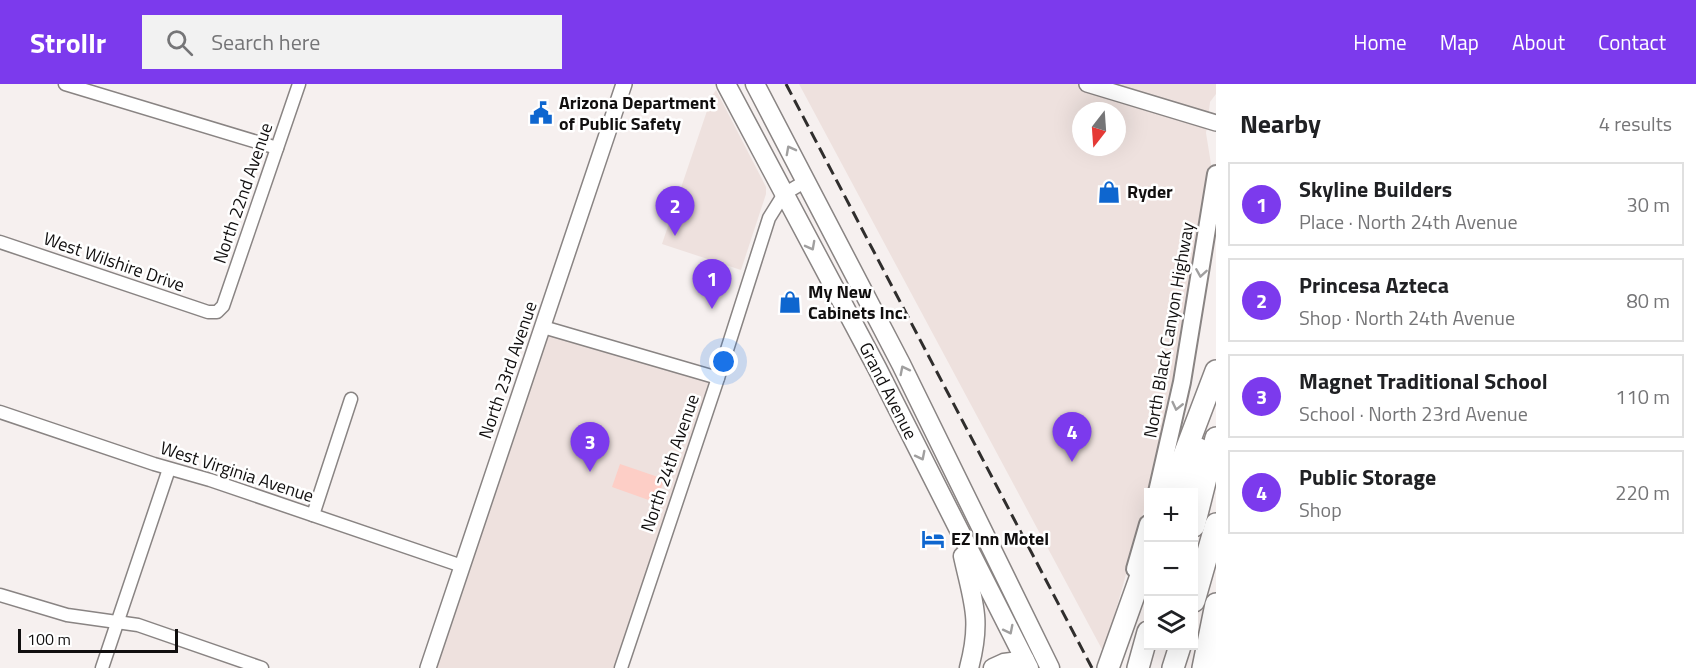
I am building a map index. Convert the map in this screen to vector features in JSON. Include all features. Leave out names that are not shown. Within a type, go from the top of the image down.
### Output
[{"type":"highway","points":[[1172,488],[1216,373]]},
{"type":"highway","points":[[1189,488],[1216,373]]},
{"type":"highway","points":[[1198,510],[1216,438]]},
{"type":"highway","points":[[1195,596],[1216,524]]},
{"type":"highway","points":[[1107,668],[1144,569]]},
{"type":"highway","points":[[1203,668],[1216,604]]},
{"type":"highway","points":[[1138,668],[1144,648]]},
{"type":"highway","points":[[1152,668],[1157,650]]},
{"type":"highway","points":[[1173,668],[1178,650]]},
{"type":"main road","name":"Grand Avenue","points":[[726,84],[877,368],[1027,664]]},
{"type":"main road","name":"Grand Avenue","points":[[755,84],[957,475],[1050,668]]},
{"type":"main road","name":"North Black Canyon Highway","points":[[1158,488],[1182,382],[1216,174]]},
{"type":"main road","points":[[957,527],[976,612],[975,644],[969,668]]},
{"type":"main road","points":[[1107,668],[1144,541]]},
{"type":"main road","points":[[1214,668],[1216,660]]},
{"type":"main road","points":[[993,668],[1004,663],[1027,664]]},
{"type":"street","points":[[65,84],[277,148]]},
{"type":"street","name":"North 22nd Avenue","points":[[217,312],[223,306],[299,84]]},
{"type":"street","name":"North 23rd Avenue","points":[[428,668],[624,84]]},
{"type":"street","points":[[1087,84],[1216,123]]},
{"type":"street","name":"North 24th Avenue","points":[[621,668],[769,218],[784,194],[806,181]]},
{"type":"street","name":"West Wilshire Drive","points":[[0,242],[208,312],[217,312]]},
{"type":"street","points":[[543,327],[718,378]]},
{"type":"street","points":[[313,515],[351,399]]},
{"type":"street","name":"West Virginia Avenue","points":[[0,412],[169,469],[210,480],[462,566]]},
{"type":"street","points":[[102,668],[169,469]]},
{"type":"street","points":[[0,596],[67,615],[138,625],[262,668]]},
{"type":"shaded area","points":[[799,84],[1216,84],[1216,94],[1210,102],[1206,133],[1211,164],[1185,330],[1150,488],[1144,488],[1144,510],[1104,653]]},
{"type":"shaded area","points":[[716,90],[766,187],[766,194],[741,270],[662,244]]},
{"type":"shaded area","points":[[543,327],[718,378],[621,668],[428,668]]},
{"type":"shaded area","points":[[620,464],[664,479],[657,503],[612,487]]},
{"type":"railway","points":[[786,84],[1092,668]]},
{"type":"place","name":"Arizona Department of Public Safety","points":[[541,113]]},
{"type":"place","name":"Ryder","points":[[1109,192]]},
{"type":"place","name":"Princesa Azteca","points":[[675,236]]},
{"type":"place","name":"My New Cabinets Inc.","points":[[790,302]]},
{"type":"place","name":"Skyline Builders","points":[[712,309]]},
{"type":"place","name":"Public Storage","points":[[1072,462]]},
{"type":"place","name":"Magnet Traditional School","points":[[590,472]]},
{"type":"place","name":"EZ Inn Motel","points":[[933,539]]}]
